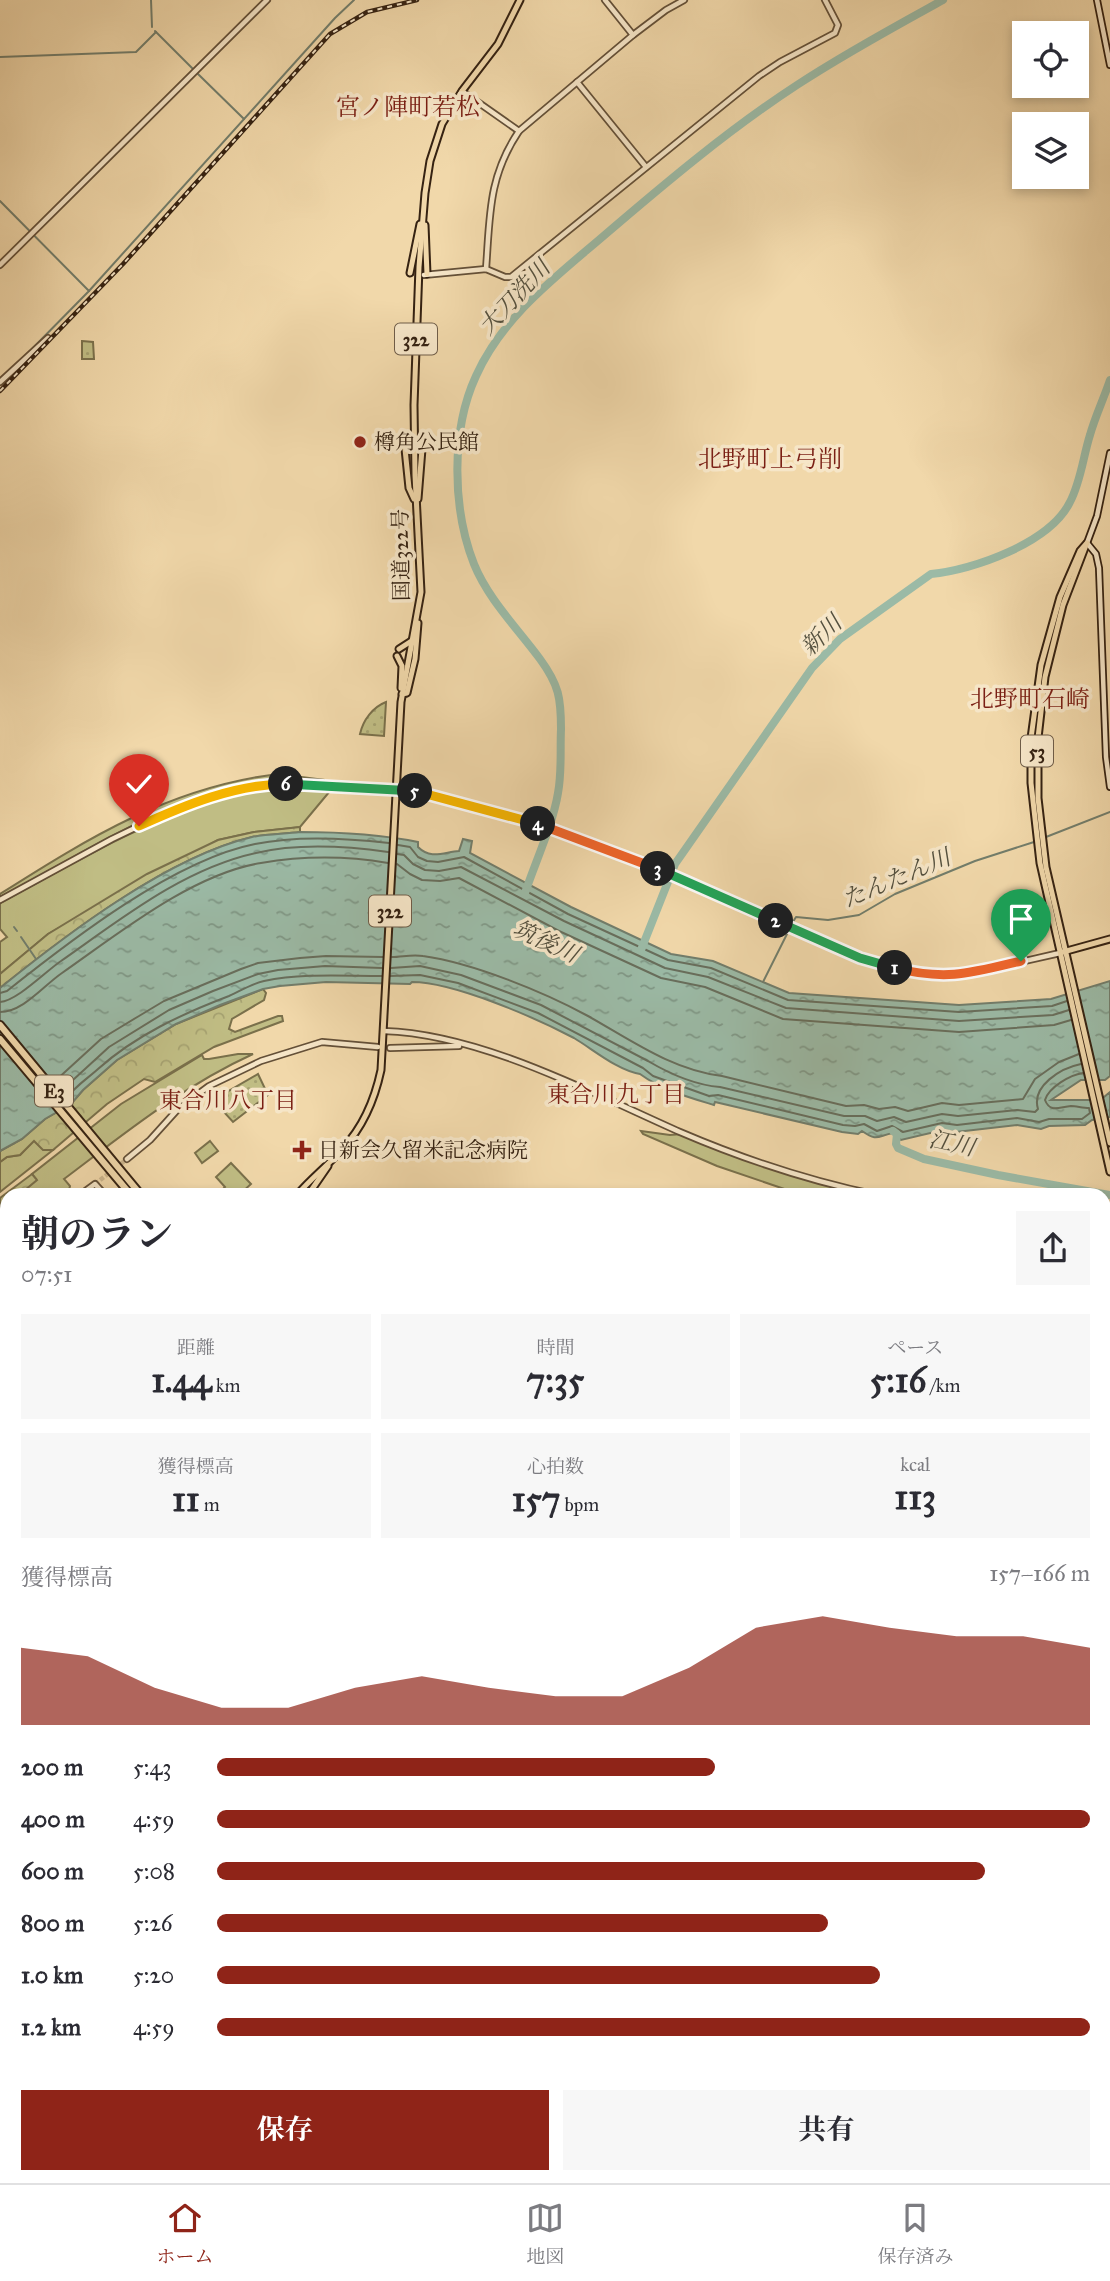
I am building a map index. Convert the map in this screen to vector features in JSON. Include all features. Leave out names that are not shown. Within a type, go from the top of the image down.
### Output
[{"type":"highway","name":"E3","points":[[0,1025],[135,1188]]},
{"type":"highway","name":"E3","points":[[0,1039],[125,1188]]},
{"type":"main road","name":"国道322号","points":[[304,1188],[345,1147],[358,1128],[376,1090],[382,1063],[401,702],[417,616],[421,573],[414,405],[419,267],[430,161],[442,124],[462,91],[498,44],[520,0]]},
{"type":"main road","points":[[412,274],[416,237],[423,215]]},
{"type":"main road","points":[[423,215],[427,238],[426,274]]},
{"type":"main road","points":[[404,439],[409,488],[416,502]]},
{"type":"main road","points":[[416,502],[420,490],[422,449]]},
{"type":"main road","name":"53","points":[[1087,543],[1059,618],[1045,677],[1039,716],[1037,760],[1039,837],[1063,952],[1110,1143]]},
{"type":"main road","points":[[397,656],[402,666],[402,694],[407,693],[419,629],[417,616]]},
{"type":"main road","points":[[399,649],[413,640]]},
{"type":"main road","points":[[1063,952],[1110,937]]},
{"type":"main road","name":"53","points":[[1067,968],[1110,1172]]},
{"type":"main road","name":"国道322号","points":[[313,1188],[332,1160]]},
{"type":"street","points":[[0,265],[267,0]]},
{"type":"street","points":[[605,0],[633,35]]},
{"type":"street","points":[[486,269],[492,191],[509,145],[519,131],[633,35],[684,0]]},
{"type":"street","points":[[426,274],[486,269],[511,277],[759,76],[837,31],[838,25],[825,0]]},
{"type":"street","points":[[1097,0],[1110,65]]},
{"type":"street","points":[[577,82],[646,167]]},
{"type":"street","points":[[462,91],[519,131]]},
{"type":"street","points":[[0,382],[48,338]]},
{"type":"street","points":[[1110,453],[1097,516],[1087,543],[1096,554],[1099,568],[1105,757],[1110,787]]},
{"type":"street","points":[[0,900],[139,826],[175,810],[229,792],[280,784],[432,793],[537,823],[644,863],[835,948],[902,970],[935,976],[959,976],[1063,952]]},
{"type":"street","points":[[384,1029],[463,1045],[508,1058],[729,1152],[849,1188]]},
{"type":"street","points":[[127,1159],[150,1140],[178,1109],[209,1087],[261,1061],[322,1042],[378,1047]]},
{"type":"street","points":[[390,1048],[463,1045]]},
{"type":"green space","points":[[82,341],[93,342],[94,359],[82,359]]},
{"type":"green space","points":[[386,702],[384,736],[360,734],[369,715]]},
{"type":"green space","points":[[278,774],[324,782],[249,785],[183,803],[121,831],[0,897],[0,894],[66,853],[133,818],[202,790]]},
{"type":"green space","points":[[283,787],[330,791],[300,827],[254,832],[218,840],[48,934],[0,974],[0,942],[7,937],[0,929],[0,903],[102,848],[171,816],[244,794]]},
{"type":"green space","points":[[300,827],[300,832],[252,837],[220,847],[153,879],[56,944],[0,988],[0,974],[48,934],[147,874],[218,840],[254,832]]},
{"type":"green space","points":[[263,989],[266,993],[264,1000],[232,1019],[229,1029],[235,1032],[278,1016],[282,1016],[283,1021],[214,1047],[155,1082],[144,1079],[107,1104],[53,1150],[43,1150],[34,1141],[20,1155],[7,1157],[0,1162],[0,1151],[22,1139],[45,1119],[71,1104],[117,1060],[176,1024]]},
{"type":"green space","points":[[253,1054],[179,1095],[132,1128],[64,1179],[70,1188],[26,1188],[36,1179],[32,1174],[121,1104],[202,1055],[204,1059]]},
{"type":"green space","points":[[258,1074],[268,1095],[233,1122],[213,1100]]},
{"type":"green space","points":[[641,1131],[682,1134],[789,1174],[842,1188],[781,1188],[717,1166]]},
{"type":"green space","points":[[34,1140],[43,1149],[53,1150],[5,1188],[0,1188],[0,1162],[7,1157],[20,1155]]},
{"type":"green space","points":[[210,1141],[218,1151],[202,1163],[195,1153]]},
{"type":"green space","points":[[231,1163],[251,1184],[247,1188],[224,1188],[216,1177]]},
{"type":"green space","points":[[32,1174],[37,1180],[27,1188],[13,1188]]},
{"type":"water","name":"筑後川","points":[[300,832],[403,839],[418,842],[418,847],[423,851],[433,854],[459,851],[463,839],[472,841],[470,853],[571,907],[671,954],[713,961],[789,993],[959,1005],[1051,999],[1110,981],[1110,1076],[1105,1080],[1081,1080],[1051,1100],[1090,1100],[1104,1097],[1110,1092],[1110,1117],[1092,1120],[1085,1125],[1049,1126],[1041,1129],[1017,1125],[956,1132],[943,1130],[901,1140],[893,1133],[875,1137],[862,1131],[858,1134],[842,1132],[715,1102],[714,1105],[676,1092],[614,1064],[574,1038],[539,1021],[472,994],[412,982],[326,982],[263,989],[176,1024],[117,1060],[71,1104],[45,1119],[22,1139],[0,1151],[0,988],[87,922],[153,879],[187,861],[252,837]]},
{"type":"waterway","points":[[151,0],[152,27]]},
{"type":"waterway","points":[[89,291],[354,0]]},
{"type":"waterway","name":"大刀洗川","points":[[525,893],[556,805],[560,769],[560,709],[558,692],[551,677],[487,589],[474,564],[467,542],[458,494],[457,469],[462,420],[476,376],[500,336],[530,301],[564,269],[696,159],[771,102],[869,41],[943,0]]},
{"type":"waterway","points":[[155,31],[193,69]]},
{"type":"waterway","points":[[0,57],[136,52],[156,32]]},
{"type":"waterway","points":[[198,74],[244,119]]},
{"type":"waterway","points":[[0,201],[89,291],[24,357]]},
{"type":"waterway","points":[[0,379],[14,366]]},
{"type":"waterway","name":"新川","points":[[641,950],[675,864],[812,668],[840,639],[931,574],[968,567],[1009,552],[1046,530],[1060,517],[1077,486],[1092,428],[1110,380]]},
{"type":"waterway","name":"たんたん川","points":[[1046,837],[1110,812]]},
{"type":"waterway","name":"たんたん川","points":[[791,925],[796,917],[828,920],[859,915],[895,894],[975,861],[1034,842]]},
{"type":"waterway","points":[[14,927],[17,931]]},
{"type":"waterway","name":"たんたん川","points":[[763,982],[789,930]]},
{"type":"waterway","points":[[21,937],[36,959]]},
{"type":"waterway","name":"江川","points":[[893,1131],[897,1134],[898,1148],[924,1159],[1071,1188]]},
{"type":"tunnel","points":[[95,1184],[127,1159]]},
{"type":"railway","points":[[0,391],[123,264],[330,34],[367,12],[417,0]]},
{"type":"place","name":"樽角公民館","points":[[360,442]]},
{"type":"place","name":"日新会久留米記念病院","points":[[302,1150]]},
{"type":"district","name":"宮ノ陣町若松","points":[[408,107]]},
{"type":"district","name":"北野町上弓削","points":[[770,459]]},
{"type":"district","name":"北野町石崎","points":[[1030,699]]},
{"type":"district","name":"東合川九丁目","points":[[616,1094]]},
{"type":"district","name":"東合川八丁目","points":[[228,1100]]},
{"type":"route","points":[[139,826],[206,799],[261,786],[299,784],[432,793],[569,834],[686,881],[835,948],[881,965],[935,976],[959,976],[1021,961]]}]
